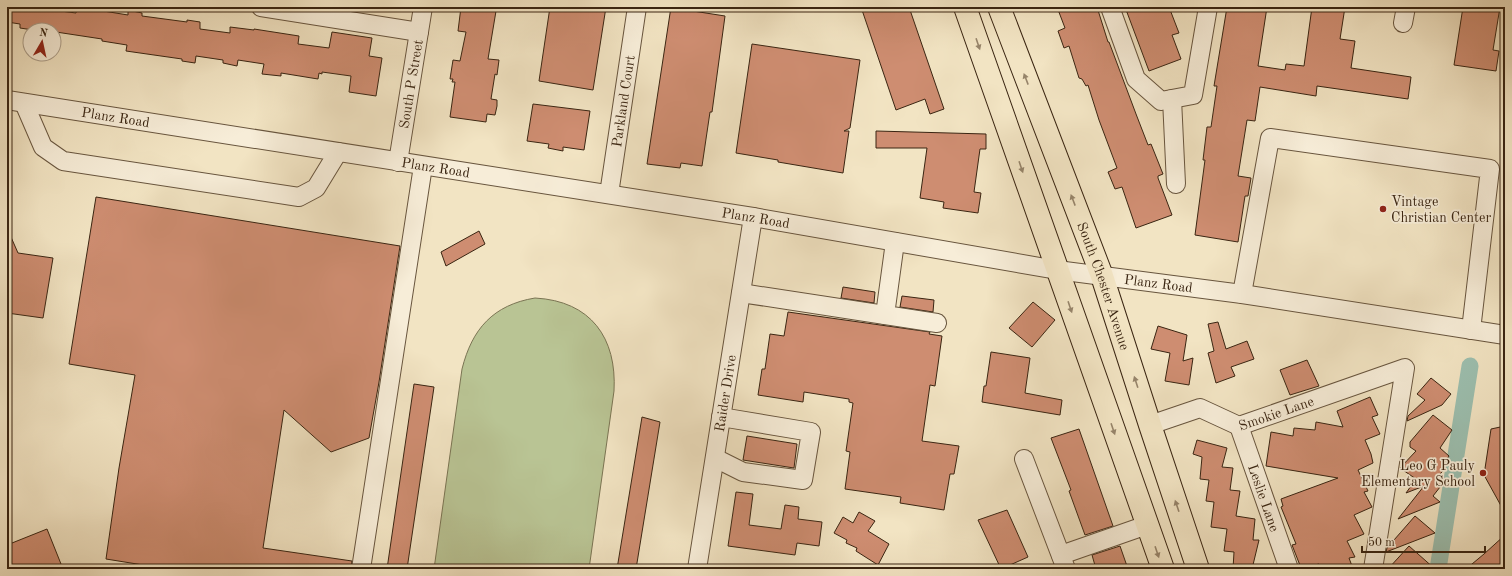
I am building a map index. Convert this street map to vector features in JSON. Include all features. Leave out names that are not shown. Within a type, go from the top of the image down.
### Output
[{"type":"main road","points":[[965,7],[1162,569]]},
{"type":"main road","name":"South Chester Avenue","points":[[999,7],[1102,276],[1198,569]]},
{"type":"street","points":[[261,7],[419,32]]},
{"type":"street","name":"South P Street","points":[[398,162],[423,7]]},
{"type":"street","name":"Parkland Court","points":[[609,194],[638,7]]},
{"type":"street","points":[[1110,7],[1136,79],[1160,101],[1193,95],[1208,7]]},
{"type":"street","points":[[1172,99],[1176,184]]},
{"type":"street","points":[[15,102],[43,147],[63,161],[299,197],[316,188],[338,152]]},
{"type":"street","name":"Planz Road","points":[[15,102],[753,217],[1057,270],[1242,294],[1505,335]]},
{"type":"street","points":[[1242,294],[1270,138],[1490,169],[1471,330]]},
{"type":"street","points":[[361,569],[423,166]]},
{"type":"street","name":"Raider Drive","points":[[697,569],[753,217]]},
{"type":"street","points":[[885,315],[895,242]]},
{"type":"street","points":[[741,293],[936,323]]},
{"type":"street","name":"Smokie Lane","points":[[1150,425],[1200,408],[1238,426],[1405,368],[1373,569]]},
{"type":"street","points":[[715,458],[743,472],[803,480],[811,432],[721,417]]},
{"type":"street","name":"Leslie Lane","points":[[1238,426],[1289,569]]},
{"type":"street","points":[[1024,459],[1064,562],[1147,525]]},
{"type":"green space","points":[[535,298],[555,301],[571,306],[585,315],[597,326],[605,339],[611,355],[614,372],[614,391],[589,569],[434,569],[462,369],[466,355],[478,331],[486,321],[507,306],[520,301]]},
{"type":"building","points":[[7,7],[51,7],[53,10],[76,13],[77,7],[91,7],[91,9],[128,15],[128,10],[142,13],[142,16],[187,22],[187,20],[200,22],[200,29],[230,33],[230,27],[299,36],[298,44],[329,48],[332,32],[372,38],[369,56],[382,58],[376,96],[349,92],[351,76],[322,72],[322,74],[319,73],[318,79],[281,73],[281,76],[262,74],[264,64],[238,60],[237,66],[223,63],[223,60],[196,56],[195,63],[182,61],[182,59],[126,51],[127,45],[102,41],[102,39],[62,33],[62,22],[22,22],[22,28],[20,28],[20,24],[7,22]]},
{"type":"building","points":[[461,7],[496,11],[488,59],[499,60],[491,99],[497,100],[497,106],[495,115],[487,114],[486,122],[450,117],[455,82],[452,82],[453,79],[450,79],[453,60],[460,61],[466,32],[458,31]]},
{"type":"building","points":[[550,7],[606,7],[593,90],[539,81]]},
{"type":"building","points":[[671,7],[694,7],[693,11],[725,16],[712,112],[710,112],[702,166],[681,163],[680,168],[647,164]]},
{"type":"building","points":[[861,7],[909,7],[944,109],[930,114],[925,99],[896,110]]},
{"type":"building","points":[[1057,7],[1097,7],[1108,42],[1148,145],[1151,144],[1163,174],[1158,176],[1158,178],[1172,215],[1136,228],[1122,187],[1115,189],[1108,172],[1117,168],[1088,85],[1086,86],[1082,79],[1079,78],[1069,46],[1064,48],[1058,31],[1065,28]]},
{"type":"building","points":[[1125,7],[1169,7],[1179,33],[1172,35],[1181,59],[1149,71]]},
{"type":"building","points":[[1227,7],[1267,7],[1258,66],[1285,70],[1286,64],[1304,66],[1312,7],[1345,7],[1340,39],[1355,41],[1351,68],[1411,77],[1408,99],[1317,86],[1316,96],[1260,87],[1255,121],[1247,120],[1238,176],[1251,178],[1248,196],[1245,196],[1238,242],[1195,235],[1205,160],[1203,160],[1207,127],[1211,127],[1217,86],[1214,86]]},
{"type":"building","points":[[1463,7],[1500,7],[1493,50],[1499,51],[1496,71],[1454,65]]},
{"type":"building","points":[[752,44],[860,60],[850,128],[844,131],[849,131],[843,173],[736,153]]},
{"type":"building","points":[[533,104],[590,111],[584,150],[563,147],[563,151],[548,148],[549,144],[527,141]]},
{"type":"building","points":[[876,131],[986,134],[986,149],[980,149],[974,192],[981,193],[978,213],[943,208],[944,202],[920,198],[927,148],[876,148]]},
{"type":"building","points":[[96,197],[400,246],[369,438],[331,452],[284,410],[263,548],[352,561],[351,569],[168,569],[106,559],[119,468],[135,375],[69,364]]},
{"type":"building","points":[[7,228],[18,253],[53,258],[43,318],[7,313]]},
{"type":"building","points":[[479,231],[485,244],[446,266],[441,252]]},
{"type":"building","points":[[843,287],[875,292],[874,303],[841,298]]},
{"type":"building","points":[[902,296],[934,300],[933,312],[900,307]]},
{"type":"building","points":[[1033,302],[1055,320],[1032,347],[1009,328]]},
{"type":"building","points":[[788,312],[930,332],[929,334],[942,336],[935,386],[930,385],[922,441],[959,446],[954,474],[950,474],[944,510],[900,503],[901,497],[845,489],[850,452],[846,451],[853,403],[849,402],[849,399],[804,392],[803,402],[758,395],[762,369],[765,369],[770,334],[784,336]]},
{"type":"building","points":[[1218,322],[1226,349],[1247,341],[1254,359],[1231,367],[1235,376],[1216,383],[1208,353],[1214,351],[1208,324]]},
{"type":"building","points":[[1158,326],[1187,335],[1183,361],[1193,358],[1189,385],[1165,381],[1170,353],[1151,349]]},
{"type":"building","points":[[991,352],[1030,358],[1025,393],[1062,400],[1060,415],[982,402]]},
{"type":"building","points":[[1307,360],[1319,386],[1290,395],[1280,370]]},
{"type":"building","points":[[1431,378],[1451,394],[1442,405],[1407,421],[1408,416],[1425,400],[1417,394]]},
{"type":"building","points":[[414,384],[434,387],[407,569],[387,569]]},
{"type":"building","points":[[1370,397],[1378,415],[1372,417],[1380,434],[1365,440],[1373,463],[1358,470],[1368,491],[1364,492],[1372,507],[1354,515],[1364,534],[1347,541],[1355,557],[1349,558],[1352,566],[1344,569],[1320,569],[1319,564],[1301,568],[1292,545],[1296,544],[1281,507],[1283,506],[1281,499],[1338,478],[1266,466],[1271,432],[1293,436],[1294,428],[1315,430],[1316,422],[1343,427],[1337,411]]},
{"type":"building","points":[[1433,415],[1452,430],[1440,448],[1449,456],[1443,465],[1445,468],[1437,478],[1444,482],[1433,496],[1440,502],[1398,519],[1424,486],[1406,493],[1416,479],[1400,468],[1416,451],[1410,447],[1410,442]]},
{"type":"building","points":[[642,417],[660,422],[636,569],[617,569]]},
{"type":"building","points":[[1505,426],[1505,513],[1484,475],[1491,429]]},
{"type":"building","points":[[1079,429],[1113,526],[1085,535],[1069,491],[1071,490],[1051,438]]},
{"type":"building","points":[[747,436],[797,444],[794,468],[743,460]]},
{"type":"building","points":[[1197,440],[1227,448],[1222,467],[1233,468],[1230,490],[1240,491],[1236,516],[1255,519],[1253,540],[1259,540],[1252,569],[1233,569],[1234,552],[1224,551],[1227,529],[1211,527],[1214,502],[1206,501],[1209,480],[1200,479],[1202,457],[1193,454]]},
{"type":"building","points":[[736,492],[753,494],[749,525],[781,529],[785,505],[799,507],[798,519],[822,522],[819,546],[797,543],[795,555],[728,546]]},
{"type":"building","points":[[1007,510],[1028,557],[1001,569],[978,520]]},
{"type":"building","points":[[859,512],[875,521],[868,531],[889,544],[878,565],[856,551],[857,548],[846,543],[847,540],[834,533],[843,517],[853,523]]},
{"type":"building","points":[[1415,516],[1435,533],[1386,552],[1387,548]]},
{"type":"building","points":[[47,529],[63,569],[7,569],[7,545]]},
{"type":"building","points":[[1505,535],[1505,569],[1466,569],[1484,554]]},
{"type":"building","points":[[1120,546],[1128,569],[1096,569],[1092,555]]},
{"type":"building","points":[[1409,546],[1435,569],[1388,569]]},
{"type":"waterway","points":[[1438,569],[1470,366]]},
{"type":"place","name":"Vintage Christian Center","points":[[1383,209]]},
{"type":"place","name":"Leo G Pauly Elementary School","points":[[1483,473]]}]
